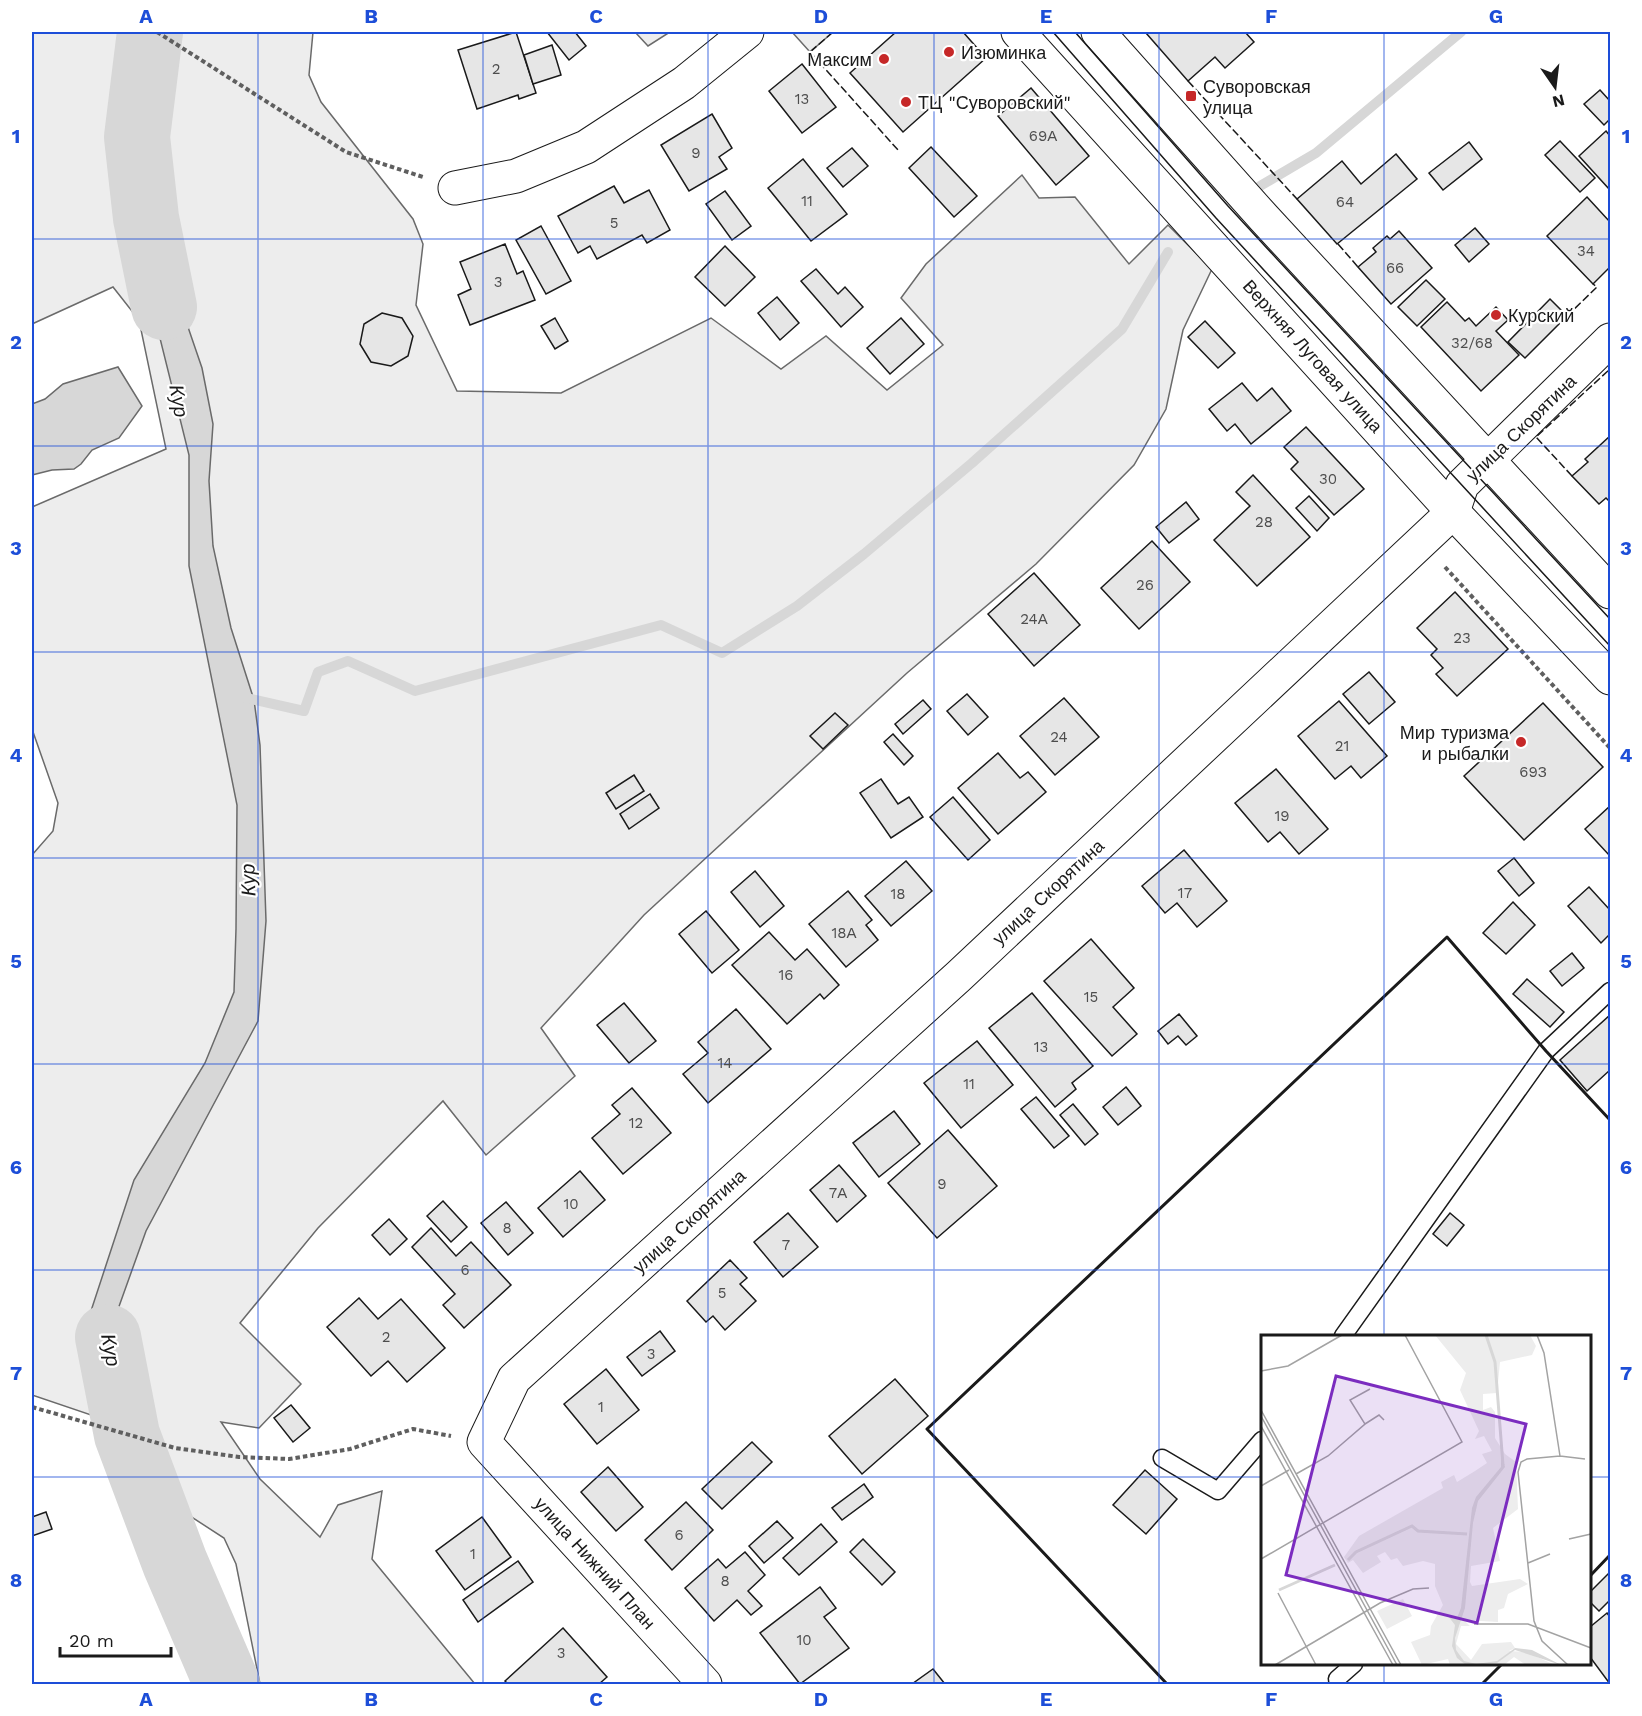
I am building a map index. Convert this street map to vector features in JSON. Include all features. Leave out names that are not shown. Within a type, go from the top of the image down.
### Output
[{"type":"street","points":[[455,188],[516,176],[586,147],[684,83],[747,32]]},
{"type":"street","name":"Верхняя Луговая улица","points":[[1018,32],[1453,512],[1611,678]]},
{"type":"street","points":[[1098,32],[1264,218],[1611,592]]},
{"type":"street","name":"улица Скорятина","points":[[484,1442],[514,1379],[959,976],[1453,512],[1462,485],[1611,340]]},
{"type":"street","name":"улица Нижний План","points":[[484,1442],[705,1684]]},
{"type":"lane","points":[[1344,1335],[1546,1051],[1611,991]]},
{"type":"lane","points":[[1162,1458],[1218,1491],[1261,1442]]},
{"type":"lane","points":[[1337,1679],[1353,1665]]},
{"type":"path","points":[[157,32],[346,152],[455,188]]},
{"type":"path","points":[[1421,542],[1611,748]]},
{"type":"path","points":[[32,1407],[175,1448],[239,1457],[289,1459],[351,1449],[413,1429],[484,1442]]},
{"type":"shaded area","points":[[32,32],[313,32],[309,75],[321,102],[413,219],[423,244],[416,305],[457,391],[561,393],[711,318],[781,369],[826,336],[887,390],[943,345],[901,298],[926,264],[1022,175],[1039,198],[1075,197],[1129,264],[1168,225],[1212,269],[1183,330],[1166,409],[1134,465],[1036,564],[907,673],[644,915],[541,1028],[575,1076],[486,1155],[443,1101],[318,1228],[240,1323],[301,1384],[259,1428],[221,1422],[260,1479],[320,1537],[338,1505],[382,1491],[372,1559],[475,1684],[260,1684],[236,1564],[224,1538],[159,1496],[115,1423],[32,1395],[32,855],[53,831],[58,803],[32,729],[32,507],[166,449],[139,320],[113,287],[32,324]]},
{"type":"shaded area","points":[[635,32],[670,32],[648,46]]},
{"type":"shaded area","points":[[792,32],[833,32],[810,52]]},
{"type":"water","points":[[127,32],[162,32],[158,48],[157,87],[181,238],[177,295],[202,368],[213,424],[209,481],[213,546],[231,628],[254,700],[260,745],[266,921],[258,1021],[146,1231],[117,1312],[144,1433],[115,1423],[88,1320],[134,1180],[205,1063],[234,992],[237,805],[189,566],[189,455],[148,290],[146,218],[137,137],[124,101]]},
{"type":"water","points":[[118,367],[142,406],[119,438],[92,450],[74,469],[52,470],[32,475],[32,404],[45,399],[63,384]]},
{"type":"building","points":[[516,32],[536,93],[519,99],[518,95],[477,109],[458,50]]},
{"type":"building","points":[[547,32],[575,32],[586,46],[569,60]]},
{"type":"building","name":"ТЦ \"Суворовский\"","points":[[896,32],[963,32],[986,58],[903,132],[850,73]]},
{"type":"building","points":[[1147,32],[1245,32],[1254,42],[1225,68],[1215,57],[1188,81]]},
{"type":"building","points":[[552,45],[561,75],[533,84],[524,55]]},
{"type":"building","points":[[802,64],[836,107],[802,133],[769,91]]},
{"type":"building","points":[[1031,88],[1089,156],[1056,185],[998,116]]},
{"type":"building","points":[[1600,90],[1610,101],[1610,119],[1604,125],[1584,104]]},
{"type":"building","points":[[712,114],[732,148],[719,157],[727,169],[689,191],[661,145]]},
{"type":"building","points":[[1606,131],[1610,136],[1610,190],[1579,156]]},
{"type":"building","points":[[1560,141],[1595,178],[1580,192],[1545,155]]},
{"type":"building","points":[[1469,142],[1482,159],[1443,190],[1429,173]]},
{"type":"building","points":[[931,147],[977,196],[954,217],[909,168]]},
{"type":"building","points":[[852,148],[868,166],[843,187],[827,168]]},
{"type":"building","points":[[1396,154],[1417,179],[1337,244],[1297,199],[1342,161],[1361,184]]},
{"type":"building","points":[[803,159],[847,214],[811,241],[768,188]]},
{"type":"building","points":[[614,186],[624,203],[649,190],[670,230],[647,243],[642,235],[597,259],[590,246],[578,253],[558,216]]},
{"type":"building","points":[[725,191],[751,226],[732,240],[706,204]]},
{"type":"building","points":[[1587,197],[1610,222],[1610,267],[1593,284],[1547,236]]},
{"type":"building","points":[[541,226],[571,281],[546,294],[516,240]]},
{"type":"building","points":[[1475,228],[1489,244],[1469,262],[1455,245]]},
{"type":"building","points":[[1399,231],[1432,268],[1391,304],[1358,267],[1376,252],[1373,248],[1387,236],[1390,239]]},
{"type":"building","points":[[505,244],[517,274],[523,271],[535,300],[470,325],[458,295],[471,289],[460,262]]},
{"type":"building","points":[[725,246],[755,277],[725,306],[695,277]]},
{"type":"building","points":[[816,269],[838,294],[845,287],[863,307],[841,327],[801,281]]},
{"type":"building","points":[[1426,280],[1445,299],[1417,326],[1398,307]]},
{"type":"building","points":[[777,297],[799,323],[780,340],[758,313]]},
{"type":"building","points":[[1550,299],[1567,316],[1525,358],[1508,342]]},
{"type":"building","points":[[1447,302],[1465,321],[1469,318],[1476,326],[1496,307],[1508,320],[1496,331],[1519,355],[1481,391],[1421,327]]},
{"type":"building","points":[[382,313],[402,318],[413,336],[408,356],[391,366],[371,362],[360,344],[364,324]]},
{"type":"building","points":[[555,318],[568,341],[555,349],[541,326]]},
{"type":"building","points":[[901,318],[924,344],[890,374],[867,348]]},
{"type":"building","points":[[1205,321],[1235,353],[1218,368],[1188,337]]},
{"type":"building","points":[[1242,383],[1257,401],[1272,388],[1291,411],[1251,444],[1235,424],[1227,431],[1209,409]]},
{"type":"building","points":[[1306,427],[1364,489],[1334,515],[1291,469],[1298,462],[1284,447]]},
{"type":"building","points":[[1610,436],[1610,502],[1606,498],[1599,504],[1572,476],[1588,462],[1585,459]]},
{"type":"building","points":[[1253,475],[1310,537],[1257,586],[1214,540],[1250,506],[1236,492]]},
{"type":"building","points":[[1309,496],[1329,518],[1317,531],[1296,508]]},
{"type":"building","points":[[1186,502],[1199,519],[1169,543],[1156,527]]},
{"type":"building","points":[[1152,541],[1190,582],[1139,629],[1101,588]]},
{"type":"building","points":[[1034,573],[1080,625],[1034,666],[988,614]]},
{"type":"building","points":[[1455,592],[1508,649],[1457,696],[1436,674],[1443,668],[1431,655],[1437,649],[1417,628]]},
{"type":"building","points":[[1369,672],[1395,702],[1369,724],[1343,694]]},
{"type":"building","points":[[967,694],[988,717],[968,735],[947,711]]},
{"type":"building","points":[[1064,698],[1099,737],[1055,775],[1020,736]]},
{"type":"building","points":[[923,700],[931,709],[903,734],[895,724]]},
{"type":"building","points":[[1339,701],[1387,756],[1361,778],[1351,766],[1335,779],[1298,736]]},
{"type":"building","points":[[1543,703],[1603,767],[1524,840],[1464,776]]},
{"type":"building","points":[[835,713],[848,725],[823,749],[810,736]]},
{"type":"building","points":[[893,734],[913,756],[904,765],[884,742]]},
{"type":"building","points":[[998,753],[1020,778],[1028,772],[1046,792],[998,834],[958,788]]},
{"type":"building","points":[[1276,769],[1328,829],[1299,854],[1280,832],[1268,842],[1235,803]]},
{"type":"building","points":[[634,775],[644,791],[616,809],[606,793]]},
{"type":"building","points":[[881,779],[898,804],[909,797],[923,817],[891,838],[860,793]]},
{"type":"building","points":[[650,794],[659,808],[629,829],[620,814]]},
{"type":"building","points":[[953,797],[990,840],[968,860],[930,817]]},
{"type":"building","points":[[1610,806],[1610,854],[1609,855],[1585,829]]},
{"type":"building","points":[[1184,850],[1227,901],[1197,927],[1177,903],[1165,913],[1142,886]]},
{"type":"building","points":[[1514,858],[1534,883],[1519,896],[1498,871]]},
{"type":"building","points":[[906,861],[932,891],[891,926],[865,896]]},
{"type":"building","points":[[755,871],[784,906],[760,927],[731,892]]},
{"type":"building","points":[[1589,887],[1610,910],[1610,934],[1601,943],[1568,906]]},
{"type":"building","points":[[848,891],[872,920],[866,925],[878,940],[846,967],[809,924]]},
{"type":"building","points":[[1513,902],[1535,925],[1506,954],[1483,933]]},
{"type":"building","points":[[706,911],[739,950],[712,973],[679,934]]},
{"type":"building","points":[[769,932],[795,960],[807,949],[839,985],[824,999],[820,994],[787,1024],[732,965]]},
{"type":"building","points":[[1091,939],[1134,988],[1113,1007],[1137,1034],[1112,1056],[1044,981]]},
{"type":"building","points":[[1572,953],[1584,968],[1562,986],[1550,971]]},
{"type":"building","points":[[1527,979],[1564,1012],[1550,1027],[1513,994]]},
{"type":"building","points":[[1032,993],[1093,1066],[1072,1083],[1076,1089],[1055,1107],[989,1028]]},
{"type":"building","points":[[624,1003],[656,1041],[629,1063],[597,1025]]},
{"type":"building","points":[[736,1009],[771,1049],[708,1103],[683,1074],[708,1053],[698,1042]]},
{"type":"building","points":[[1179,1014],[1197,1036],[1186,1045],[1178,1036],[1168,1044],[1158,1031]]},
{"type":"building","points":[[1610,1015],[1610,1070],[1587,1091],[1560,1060]]},
{"type":"building","points":[[977,1041],[1013,1085],[961,1128],[924,1083]]},
{"type":"building","points":[[1126,1087],[1141,1106],[1118,1125],[1103,1107]]},
{"type":"building","points":[[632,1088],[671,1133],[623,1174],[592,1138],[620,1114],[612,1105]]},
{"type":"building","points":[[1036,1097],[1069,1136],[1054,1148],[1021,1109]]},
{"type":"building","points":[[1073,1104],[1098,1134],[1085,1145],[1060,1115]]},
{"type":"building","points":[[894,1111],[920,1144],[879,1177],[853,1143]]},
{"type":"building","points":[[948,1130],[997,1186],[937,1238],[888,1183]]},
{"type":"building","points":[[839,1165],[866,1196],[837,1222],[810,1190]]},
{"type":"building","points":[[580,1171],[605,1200],[563,1237],[538,1208]]},
{"type":"building","points":[[443,1201],[467,1227],[451,1242],[427,1216]]},
{"type":"building","points":[[506,1202],[533,1233],[508,1255],[481,1223]]},
{"type":"building","points":[[788,1213],[818,1247],[783,1277],[754,1242]]},
{"type":"building","points":[[1450,1213],[1464,1225],[1447,1246],[1433,1234]]},
{"type":"building","points":[[389,1219],[407,1239],[390,1255],[372,1235]]},
{"type":"building","points":[[431,1228],[456,1256],[471,1242],[511,1285],[464,1328],[443,1305],[455,1294],[412,1247]]},
{"type":"building","points":[[730,1260],[747,1278],[740,1284],[756,1301],[725,1330],[713,1316],[706,1322],[687,1301]]},
{"type":"building","points":[[359,1298],[378,1319],[401,1299],[445,1348],[407,1382],[388,1361],[371,1376],[327,1327]]},
{"type":"building","points":[[660,1331],[675,1351],[642,1376],[627,1357]]},
{"type":"building","points":[[606,1369],[639,1410],[597,1444],[564,1404]]},
{"type":"building","points":[[895,1379],[928,1416],[862,1474],[829,1436]]},
{"type":"building","points":[[291,1405],[310,1428],[293,1442],[274,1418]]},
{"type":"building","points":[[752,1442],[772,1462],[722,1509],[702,1489]]},
{"type":"building","points":[[608,1467],[643,1507],[616,1531],[581,1492]]},
{"type":"building","points":[[1145,1470],[1177,1499],[1146,1534],[1113,1505]]},
{"type":"building","points":[[864,1484],[873,1497],[842,1520],[832,1508]]},
{"type":"building","points":[[686,1502],[713,1530],[672,1570],[645,1540]]},
{"type":"building","points":[[46,1512],[52,1529],[32,1536],[32,1517]]},
{"type":"building","points":[[482,1517],[511,1557],[465,1590],[436,1551]]},
{"type":"building","points":[[777,1521],[793,1538],[764,1563],[749,1546]]},
{"type":"building","points":[[821,1524],[837,1542],[799,1575],[783,1558]]},
{"type":"building","points":[[863,1539],[895,1572],[882,1585],[850,1552]]},
{"type":"building","points":[[745,1552],[765,1575],[748,1591],[762,1606],[751,1615],[737,1600],[714,1621],[685,1588],[718,1559],[726,1568]]},
{"type":"building","points":[[518,1561],[533,1582],[478,1622],[463,1600]]},
{"type":"building","points":[[1608,1574],[1610,1576],[1610,1600],[1599,1611],[1591,1603],[1591,1591]]},
{"type":"building","points":[[820,1587],[836,1608],[824,1617],[849,1648],[800,1684],[760,1633]]},
{"type":"building","points":[[1607,1613],[1610,1617],[1610,1684],[1591,1658],[1591,1626]]},
{"type":"building","points":[[563,1628],[607,1677],[599,1684],[508,1684],[505,1681]]},
{"type":"building","points":[[933,1669],[945,1684],[912,1684]]},
{"type":"waterway","name":"Кур","points":[[150,32],[137,137],[146,218],[164,307]]},
{"type":"waterway","points":[[1260,186],[1316,153],[1461,32]]},
{"type":"waterway","points":[[242,697],[304,711],[318,672],[348,661],[415,691],[661,625],[722,653],[797,606],[864,554],[972,463],[1122,329],[1168,252]]},
{"type":"waterway","name":"Кур","points":[[108,1337],[127,1435],[175,1563],[227,1684]]},
{"type":"tram line","points":[[1053,32],[1216,218],[1610,646]]},
{"type":"tram line","points":[[1075,32],[1228,206],[1610,619]]},
{"type":"fence","points":[[833,32],[810,52],[898,150]]},
{"type":"fence","points":[[1188,81],[1297,199]]},
{"type":"fence","points":[[1338,244],[1358,267]]},
{"type":"fence","points":[[1567,316],[1597,287],[1593,284]]},
{"type":"fence","points":[[1572,476],[1536,437],[1610,369]]},
{"type":"wall","points":[[1167,1684],[927,1429],[1447,937],[1546,1051],[1610,1120]]},
{"type":"wall","points":[[1591,1575],[1610,1555]]},
{"type":"wall","points":[[1482,1684],[1501,1665]]},
{"type":"place","name":"Изюминка","points":[[949,52]]},
{"type":"place","name":"Максим","points":[[884,59]]},
{"type":"place","name":"Суворовская улица","points":[[1191,96]]},
{"type":"place","name":"ТЦ \"Суворовский\"","points":[[906,102]]},
{"type":"place","name":"Курский","points":[[1496,315]]},
{"type":"place","name":"Мир туризма и рыбалки","points":[[1521,742]]}]
